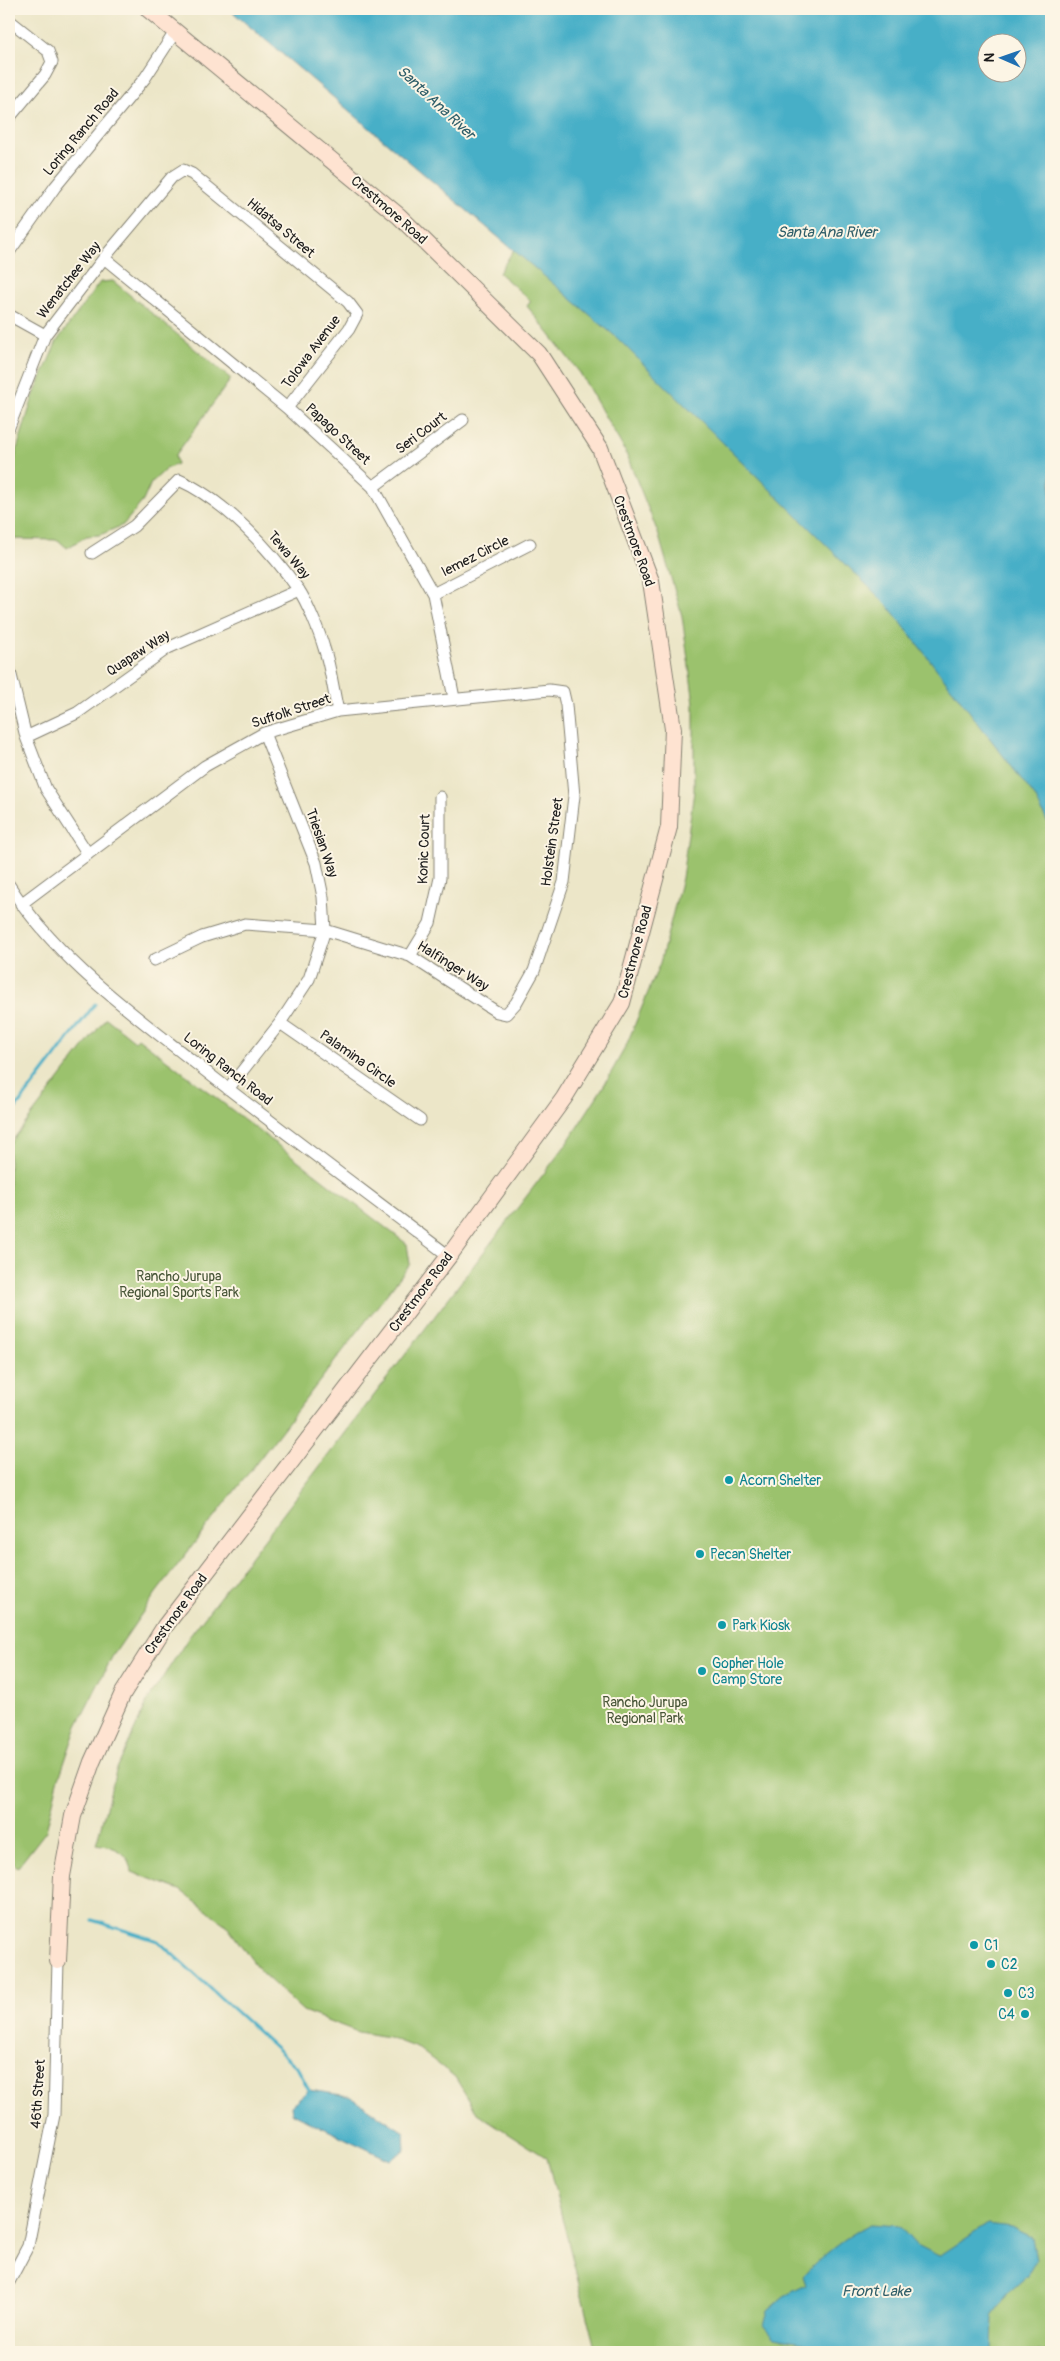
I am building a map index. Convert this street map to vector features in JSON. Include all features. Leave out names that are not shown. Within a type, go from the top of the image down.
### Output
[{"type":"street","name":"Crestmore Road","points":[[58,1961],[62,1876],[73,1816],[92,1762],[123,1693],[165,1626],[448,1256],[564,1098],[622,1003],[669,827],[673,730],[651,581],[600,448],[538,354],[399,216],[148,9]]},
{"type":"street","points":[[9,20],[48,51],[52,62],[46,74],[9,118]]},
{"type":"street","name":"Loring Ranch Road","points":[[9,252],[55,187],[145,78],[175,32]]},
{"type":"street","name":"Wenatchee Way","points":[[9,427],[45,336],[104,258],[172,177],[183,170]]},
{"type":"street","name":"Hidatsa Street","points":[[183,170],[192,174],[340,296],[357,314]]},
{"type":"street","name":"Papago Street","points":[[104,258],[287,408],[373,487],[434,594],[454,698]]},
{"type":"street","name":"Tolowa Avenue","points":[[287,408],[350,329],[357,314]]},
{"type":"street","points":[[9,315],[45,336]]},
{"type":"street","name":"Seri Court","points":[[373,487],[463,420]]},
{"type":"street","name":"Tewa Way","points":[[92,554],[134,526],[179,480],[189,484],[232,516],[265,548],[300,590],[324,648],[338,711]]},
{"type":"street","name":"Iemez Circle","points":[[434,594],[530,544]]},
{"type":"street","name":"Quapaw Way","points":[[26,737],[77,713],[168,648],[300,590]]},
{"type":"street","points":[[9,667],[26,737],[46,789],[88,854]]},
{"type":"street","name":"Suffolk Street","points":[[21,904],[204,766],[264,733],[338,711],[454,698],[549,690],[563,692]]},
{"type":"street","name":"Holstein Street","points":[[506,1014],[516,1004],[534,971],[564,882],[574,796],[566,704],[563,692]]},
{"type":"street","name":"Triesian Way","points":[[228,1089],[280,1023],[309,979],[325,930],[323,897],[316,863],[264,733]]},
{"type":"street","name":"Konic Court","points":[[410,956],[430,923],[440,878],[440,797]]},
{"type":"street","name":"Loring Ranch Road","points":[[9,885],[21,904],[74,965],[228,1089],[448,1256]]},
{"type":"street","name":"Halfinger Way","points":[[154,960],[202,937],[245,924],[325,930],[410,956],[497,1012],[506,1014]]},
{"type":"street","name":"Palamina Circle","points":[[280,1023],[420,1120]]},
{"type":"street","name":"46th Street","points":[[9,2282],[28,2246],[54,2115],[58,1961]]},
{"type":"green space","name":"Rancho Jurupa Regional Park","points":[[665,9],[1051,9],[1051,2352],[596,2352],[547,2158],[477,2113],[455,2077],[419,2049],[388,2037],[358,2032],[303,2011],[260,1971],[226,1925],[180,1890],[132,1872],[128,1859],[120,1851],[96,1844],[116,1771],[148,1700],[189,1637],[565,1146],[603,1087],[626,1046],[660,963],[682,878],[694,791],[694,703],[682,616],[658,533],[625,451],[580,373],[527,306],[531,301],[499,273]]},
{"type":"green space","points":[[113,281],[231,379],[175,456],[177,464],[166,469],[151,483],[143,501],[123,525],[100,535],[87,536],[67,548],[58,540],[9,539],[9,487],[17,449],[33,397],[57,341],[100,282]]},
{"type":"green space","name":"Rancho Jurupa Regional Sports Park","points":[[106,1018],[135,1041],[138,1038],[407,1244],[410,1264],[156,1593],[112,1657],[77,1726],[58,1781],[46,1831],[18,1867],[9,1860],[9,1145]]},
{"type":"water","name":"Santa Ana River","points":[[229,9],[1051,9],[1051,829],[1035,797],[889,607],[616,337]]},
{"type":"water","points":[[309,2090],[349,2096],[404,2132],[405,2150],[390,2160],[292,2113],[291,2105]]},
{"type":"water","name":"Front Lake","points":[[870,2224],[899,2226],[915,2244],[939,2256],[988,2224],[1011,2227],[1032,2237],[1036,2260],[1027,2276],[1008,2293],[993,2317],[992,2352],[850,2352],[775,2338],[764,2325],[768,2310],[784,2296],[806,2285],[803,2276],[826,2253]]},
{"type":"waterway","points":[[9,1117],[95,1004]]},
{"type":"waterway","points":[[92,1920],[158,1941],[297,2067],[309,2090]]},
{"type":"place","name":"Acorn Shelter","points":[[729,1480]]},
{"type":"place","name":"Pecan Shelter","points":[[700,1554]]},
{"type":"place","name":"Park Kiosk","points":[[722,1625]]},
{"type":"place","name":"Gopher Hole Camp Store","points":[[702,1671]]},
{"type":"place","name":"C1","points":[[974,1945]]},
{"type":"place","name":"C2","points":[[991,1964]]},
{"type":"place","name":"C3","points":[[1008,1993]]},
{"type":"place","name":"C4","points":[[1025,2014]]}]
